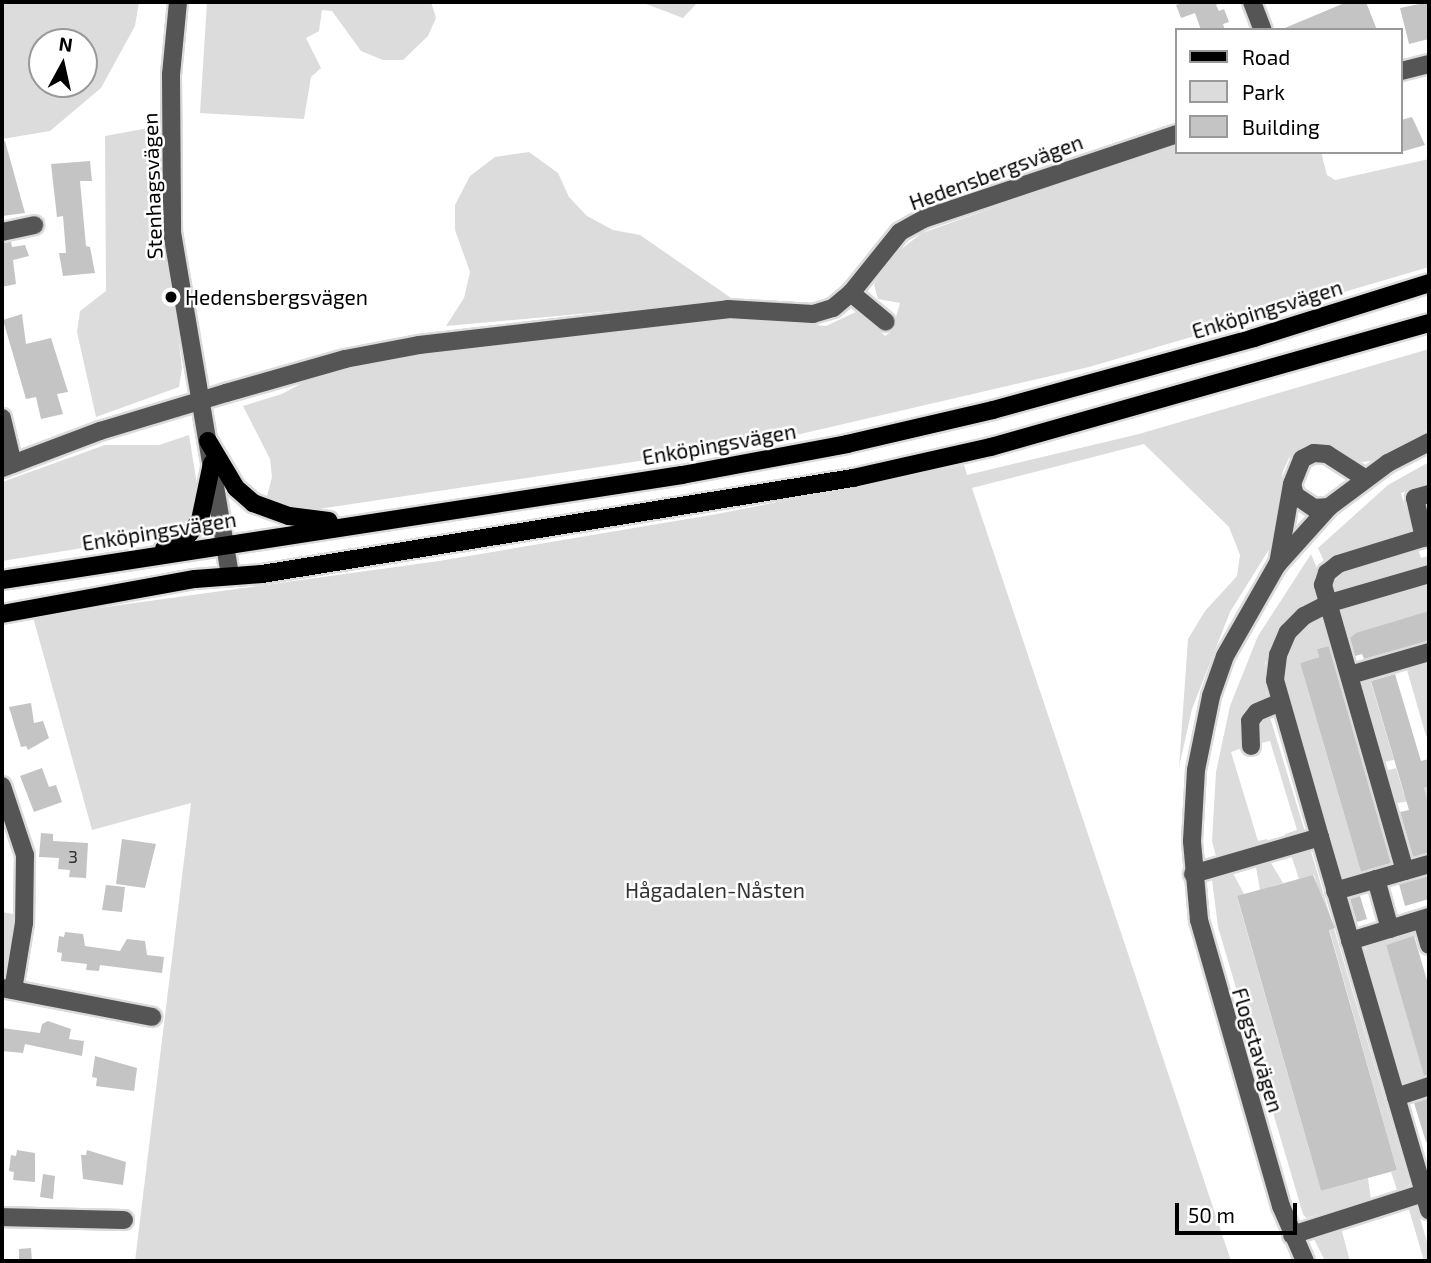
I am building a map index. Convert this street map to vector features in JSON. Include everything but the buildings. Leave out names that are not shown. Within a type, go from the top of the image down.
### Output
[{"type":"main road","name":"Enköpingsvägen","points":[[2,580],[226,543],[669,477],[847,444],[993,410],[1254,338],[1429,283]]},
{"type":"main road","points":[[2,614],[230,574],[262,573],[853,478],[991,447],[1429,323]]},
{"type":"main road","points":[[208,441],[236,488],[253,503],[289,516],[350,524]]},
{"type":"main road","points":[[156,554],[190,534],[200,520],[212,463]]},
{"type":"street","name":"Stenhagsvägen","points":[[178,2],[171,88],[172,232],[230,574]]},
{"type":"street","points":[[1252,2],[1262,28]]},
{"type":"street","points":[[1403,70],[1429,64]]},
{"type":"street","name":"Hedensbergsvägen","points":[[7,466],[200,401],[345,359],[419,345],[728,309],[813,314],[833,308],[851,293],[901,232],[923,219],[1176,134]]},
{"type":"street","points":[[2,232],[34,225]]},
{"type":"street","points":[[851,293],[886,322]]},
{"type":"street","points":[[2,418],[7,466]]},
{"type":"street","name":"Flogstavägen","points":[[1305,1261],[1292,1235],[1209,965],[1193,874],[1193,796],[1210,696],[1245,615],[1278,565],[1329,507],[1366,479],[1429,442]]},
{"type":"street","points":[[1278,565],[1292,484],[1302,459],[1314,453],[1339,460],[1366,479]]},
{"type":"street","points":[[1292,484],[1303,503],[1329,507]]},
{"type":"street","points":[[1405,871],[1324,585],[1326,573],[1338,564],[1427,537],[1415,498],[1429,494]]},
{"type":"street","points":[[1292,1235],[1427,1201],[1280,702],[1275,680],[1278,655],[1288,632],[1304,616],[1330,603],[1429,574]]},
{"type":"street","points":[[1350,675],[1429,652]]},
{"type":"street","points":[[1251,746],[1250,721],[1257,712],[1280,702]]},
{"type":"street","points":[[2,786],[25,855],[24,923],[8,989],[152,1017]]},
{"type":"street","points":[[1193,874],[1320,837]]},
{"type":"street","points":[[1335,891],[1429,864]]},
{"type":"street","points":[[1376,879],[1390,929]]},
{"type":"street","points":[[1350,941],[1426,919],[1429,945]]},
{"type":"street","points":[[1396,1097],[1429,1086]]},
{"type":"street","points":[[2,1217],[124,1220]]},
{"type":"green space","points":[[2,2],[139,2],[135,26],[98,91],[98,28],[28,28],[28,98],[89,98],[50,131],[2,139]]},
{"type":"green space","points":[[207,2],[431,2],[436,18],[428,36],[403,60],[383,60],[361,51],[332,11],[322,10],[319,31],[306,38],[321,68],[311,77],[304,119],[200,113]]},
{"type":"green space","points":[[641,2],[698,2],[683,18]]},
{"type":"green space","points":[[154,127],[182,368],[179,387],[96,417],[77,332],[80,311],[106,291],[105,136]]},
{"type":"green space","points":[[1176,143],[1176,154],[1322,154],[1327,175],[1335,180],[1429,159],[1429,267],[1089,367],[766,442],[312,510],[266,500],[272,477],[270,459],[243,406],[282,394],[313,377],[419,352],[695,322],[750,319],[826,326],[860,310],[885,336],[892,331],[900,303],[878,299],[874,284],[895,254],[922,233]]},
{"type":"green space","points":[[529,152],[558,173],[569,197],[587,216],[613,230],[640,235],[734,300],[446,326],[464,298],[470,272],[455,230],[455,205],[470,176],[495,157]]},
{"type":"green space","name":"Hågadalen-Nåsten","points":[[1429,349],[1429,429],[1371,461],[1361,462],[1322,442],[1299,448],[1289,458],[1283,471],[1270,548],[1230,612],[1192,709],[1179,767],[1188,639],[1205,611],[1237,576],[1240,555],[1229,527],[1144,444],[972,488],[1231,1261],[135,1261],[191,803],[92,830],[33,617],[439,561],[717,514],[964,465],[967,475],[1139,434]]},
{"type":"green space","points":[[189,435],[199,497],[194,514],[179,529],[163,535],[2,561],[2,482],[105,445],[159,445]]},
{"type":"green space","points":[[1429,462],[1429,484],[1401,493],[1414,537],[1325,564],[1318,548],[1388,485]]},
{"type":"green space","points":[[1417,546],[1421,558],[1429,556],[1429,566],[1333,594],[1331,575]]},
{"type":"green space","points":[[1311,554],[1319,573],[1319,599],[1276,634],[1265,663],[1267,700],[1243,723],[1245,747],[1231,752],[1258,841],[1267,839],[1268,846],[1217,860],[1212,841],[1216,772],[1230,706],[1258,636]]},
{"type":"green space","points":[[1429,582],[1429,611],[1348,639],[1338,609]]},
{"type":"green space","points":[[1326,615],[1334,645],[1317,649],[1319,657],[1300,663],[1363,879],[1343,884],[1282,678],[1296,637]]},
{"type":"green space","points":[[1429,656],[1429,736],[1426,736],[1405,663]]},
{"type":"green space","points":[[1368,672],[1394,760],[1383,762],[1358,675]]},
{"type":"green space","points":[[1269,714],[1307,838],[1287,844],[1285,834],[1297,830],[1270,741],[1257,744],[1253,724]]},
{"type":"green space","points":[[1396,768],[1404,794],[1429,787],[1429,798],[1392,804],[1382,772]]},
{"type":"green space","points":[[1310,848],[1410,1185],[1397,1190],[1391,1172],[1397,1170],[1314,875],[1299,879],[1290,852]]},
{"type":"green space","points":[[1271,863],[1283,883],[1260,890],[1256,867]]},
{"type":"green space","points":[[1233,873],[1244,894],[1237,897],[1321,1191],[1368,1178],[1371,1200],[1306,1218],[1303,1214],[1218,927],[1212,880]]},
{"type":"green space","points":[[2,912],[19,915],[10,985],[2,984]]},
{"type":"green space","points":[[1415,932],[1417,936],[1386,945],[1425,1079],[1401,1085],[1361,956],[1369,944]]},
{"type":"green space","points":[[1416,1204],[1429,1249],[1429,1261],[1424,1261],[1408,1206]]},
{"type":"green space","points":[[1341,1228],[1350,1261],[1325,1261],[1312,1235]]},
{"type":"place","name":"Hedensbergsvägen","points":[[171,297]]}]
